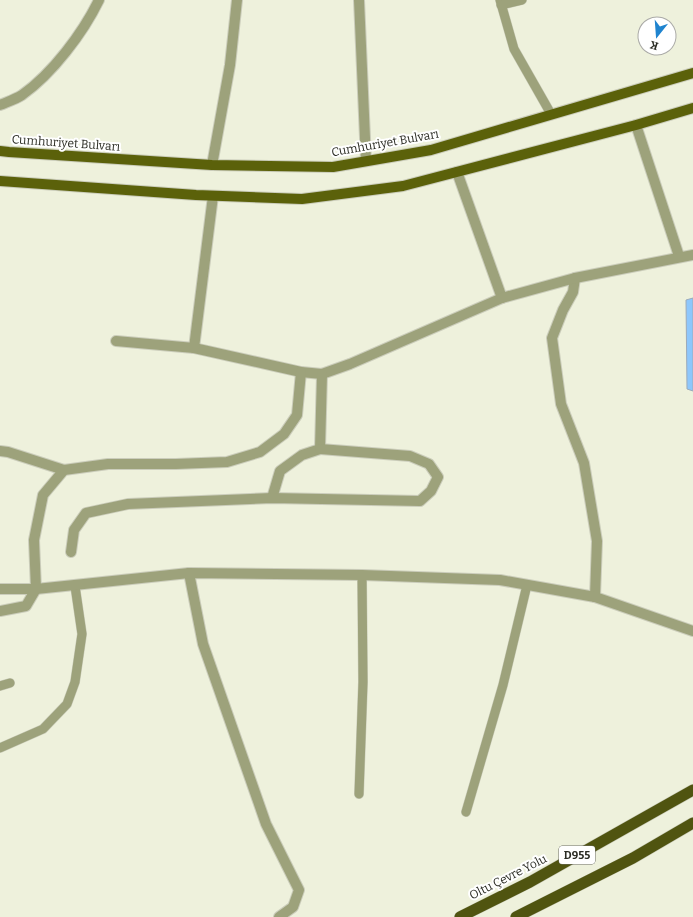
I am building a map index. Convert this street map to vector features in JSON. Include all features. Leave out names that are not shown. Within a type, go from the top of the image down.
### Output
[{"type":"highway","name":"Oltu Çevre Yolu","points":[[460,917],[530,882],[693,790]]},
{"type":"highway","name":"D955","points":[[516,917],[633,858],[693,823]]},
{"type":"main road","name":"Cumhuriyet Bulvarı","points":[[0,151],[212,165],[333,167],[431,150],[693,73]]},
{"type":"main road","points":[[0,180],[213,196],[302,199],[403,186],[636,125],[693,108]]},
{"type":"street","points":[[0,105],[22,95],[48,73],[89,20],[99,0]]},
{"type":"street","points":[[212,165],[230,66],[237,0]]},
{"type":"street","points":[[359,0],[366,161]]},
{"type":"street","points":[[636,125],[680,256]]},
{"type":"street","points":[[457,172],[502,298]]},
{"type":"street","points":[[194,348],[213,196]]},
{"type":"street","points":[[116,341],[194,348],[301,372],[322,374],[350,364],[502,298],[575,278],[693,254]]},
{"type":"street","points":[[575,278],[573,292],[563,310],[552,338],[561,404],[584,463],[597,541],[595,597]]},
{"type":"street","points":[[0,451],[8,452],[64,470],[108,464],[227,462],[260,452],[284,434],[297,415],[301,372]]},
{"type":"street","points":[[320,449],[322,374]]},
{"type":"street","points":[[71,552],[74,530],[86,513],[128,504],[272,498],[420,501],[431,491],[438,477],[428,464],[410,456],[320,449],[302,454],[280,471],[272,498]]},
{"type":"street","points":[[0,611],[26,606],[36,589],[34,540],[43,495],[64,470]]},
{"type":"street","points":[[0,589],[36,589],[76,586],[189,572],[362,575],[500,580],[595,597],[693,631]]},
{"type":"street","points":[[189,572],[203,644],[266,824],[299,890],[293,907],[279,917]]},
{"type":"lane","points":[[522,0],[500,3],[514,50],[551,114]]},
{"type":"lane","points":[[359,794],[363,682],[362,575]]},
{"type":"lane","points":[[466,812],[503,685],[527,585]]},
{"type":"lane","points":[[0,748],[43,729],[67,704],[75,682],[82,634],[76,586]]},
{"type":"lane","points":[[0,686],[10,683]]},
{"type":"building","points":[[693,298],[693,391],[687,389],[686,300]]}]
